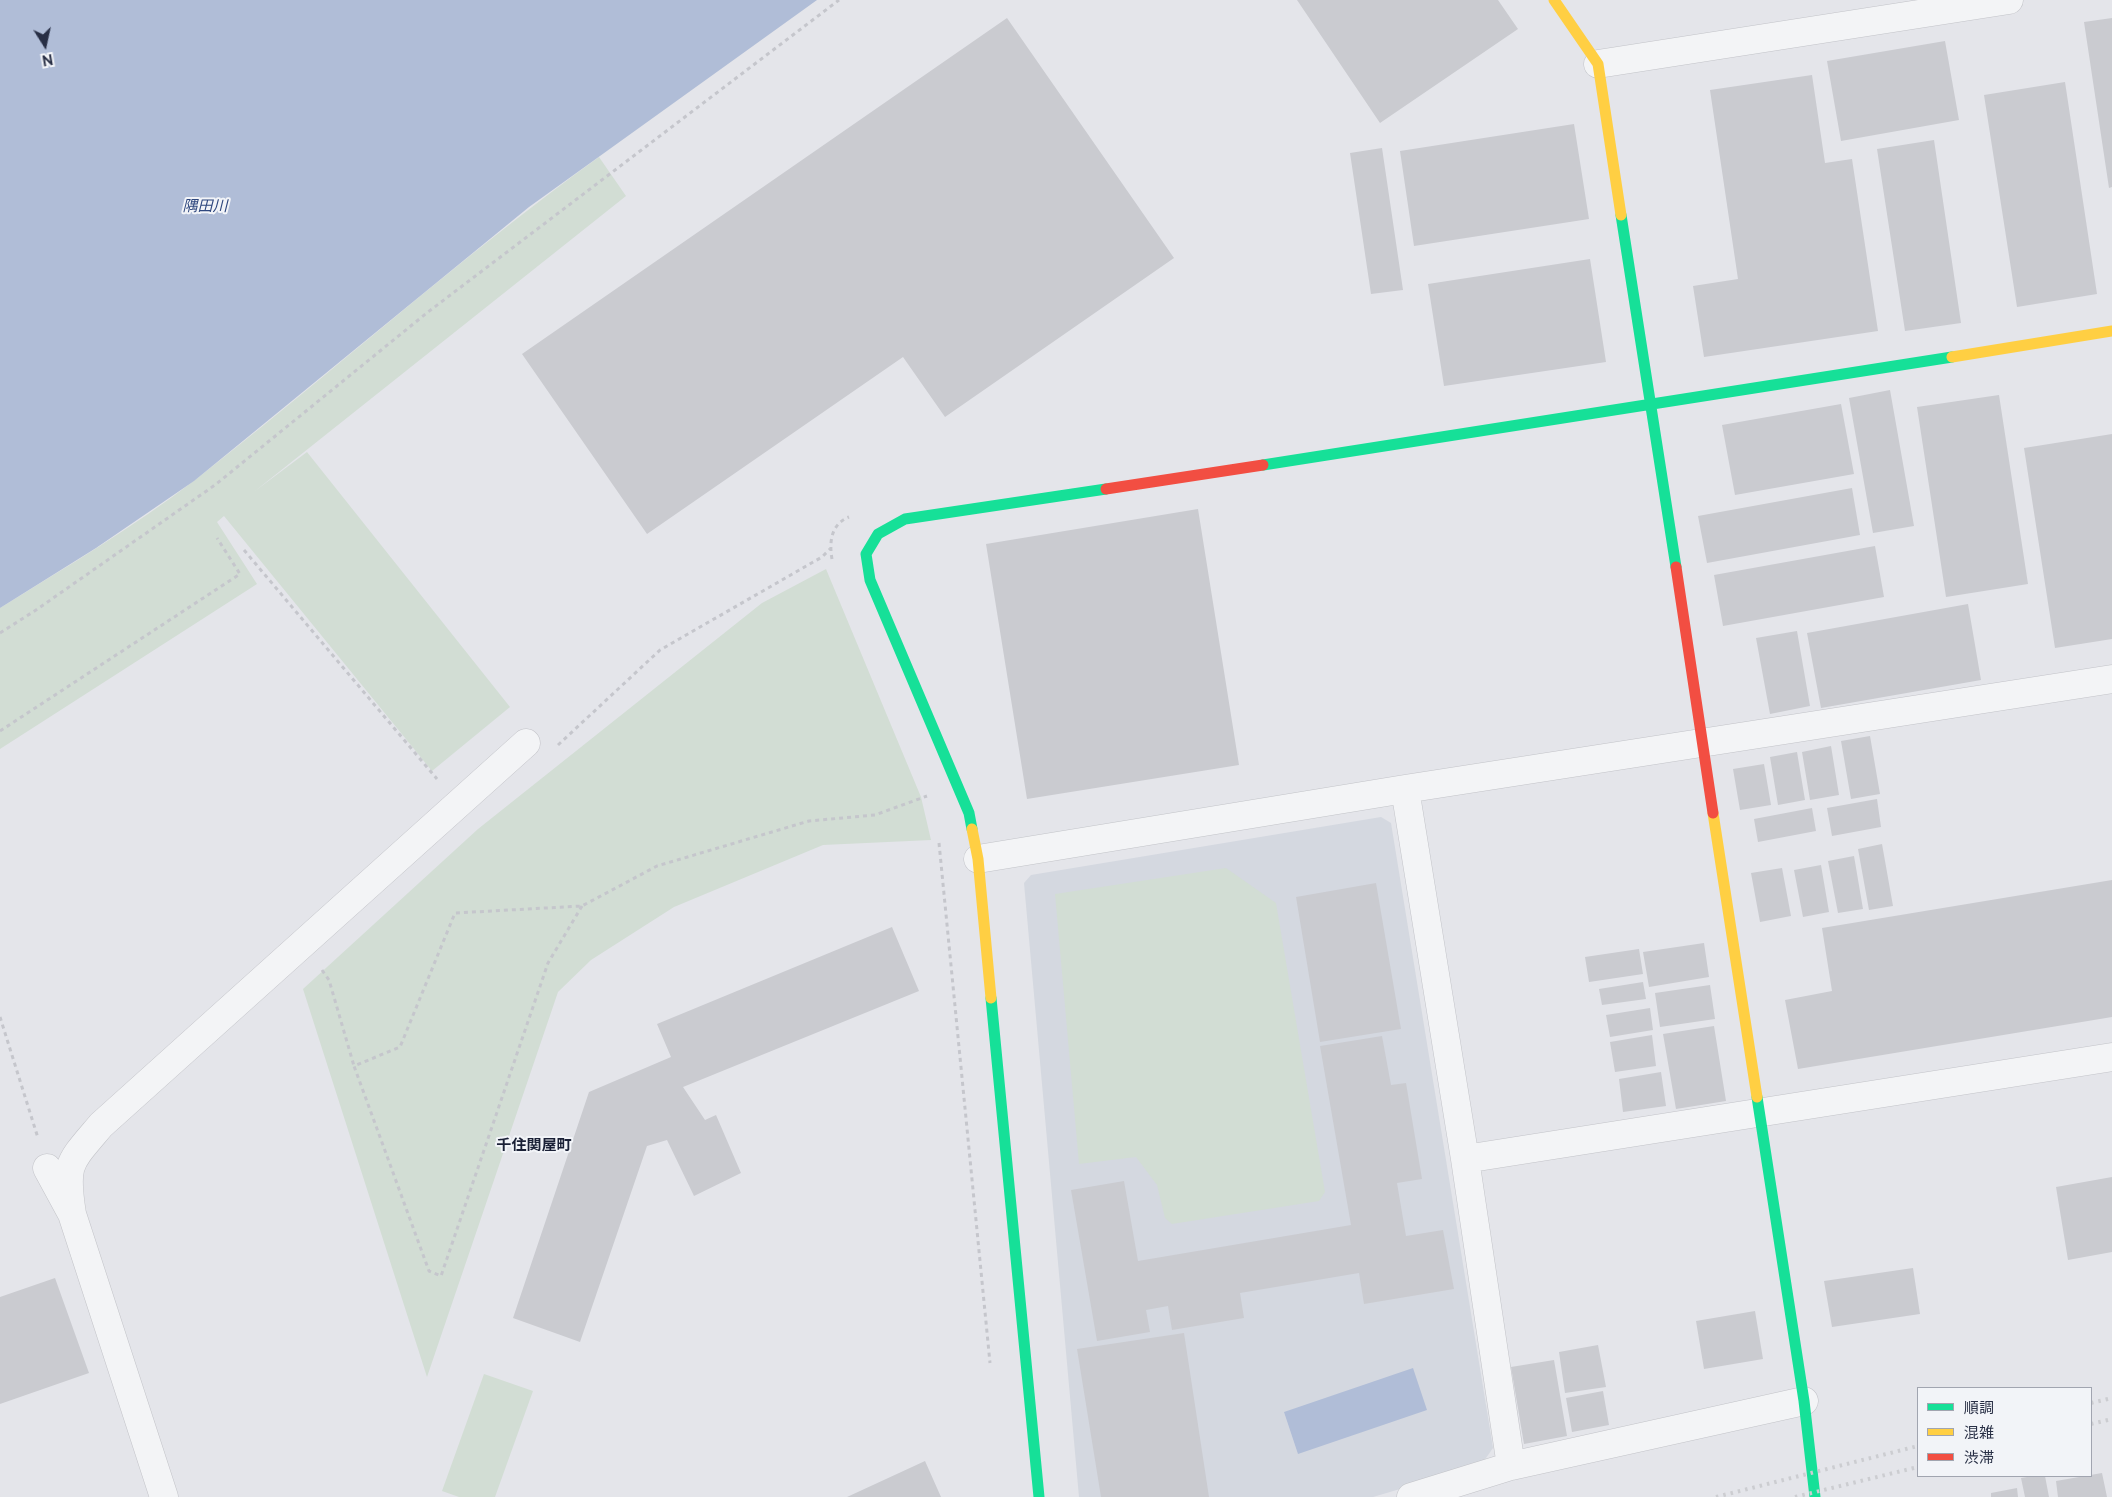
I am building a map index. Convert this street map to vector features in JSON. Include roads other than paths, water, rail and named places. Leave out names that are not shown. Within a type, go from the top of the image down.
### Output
[{"type":"street","points":[[1554,0],[1598,64],[1704,742],[1804,1401],[1816,1497]]},
{"type":"street","points":[[1598,64],[2009,0]]},
{"type":"street","points":[[1039,1497],[978,859],[968,812],[870,580],[866,554],[878,534],[905,519],[2112,332]]},
{"type":"street","points":[[978,859],[1405,789],[2112,679]]},
{"type":"street","points":[[164,1497],[72,1214],[67,1185],[69,1166],[101,1125],[526,743]]},
{"type":"street","points":[[1405,789],[1465,1160],[1511,1466]]},
{"type":"street","points":[[1465,1160],[2112,1057]]},
{"type":"street","points":[[47,1168],[72,1214]]},
{"type":"street","points":[[1412,1497],[1511,1466],[1804,1401]]},
{"type":"water","name":"隅田川","points":[[0,0],[817,0],[529,207],[194,481],[96,548],[0,608]]},
{"type":"water","points":[[1413,1368],[1427,1410],[1298,1454],[1284,1412]]},
{"type":"railway","points":[[2092,1403],[2112,1398]]},
{"type":"railway","points":[[2092,1424],[2112,1419]]},
{"type":"railway","points":[[1716,1497],[1917,1446]]},
{"type":"railway","points":[[1795,1497],[1917,1467]]},
{"type":"district","name":"千住関屋町","points":[[534,1145]]}]
